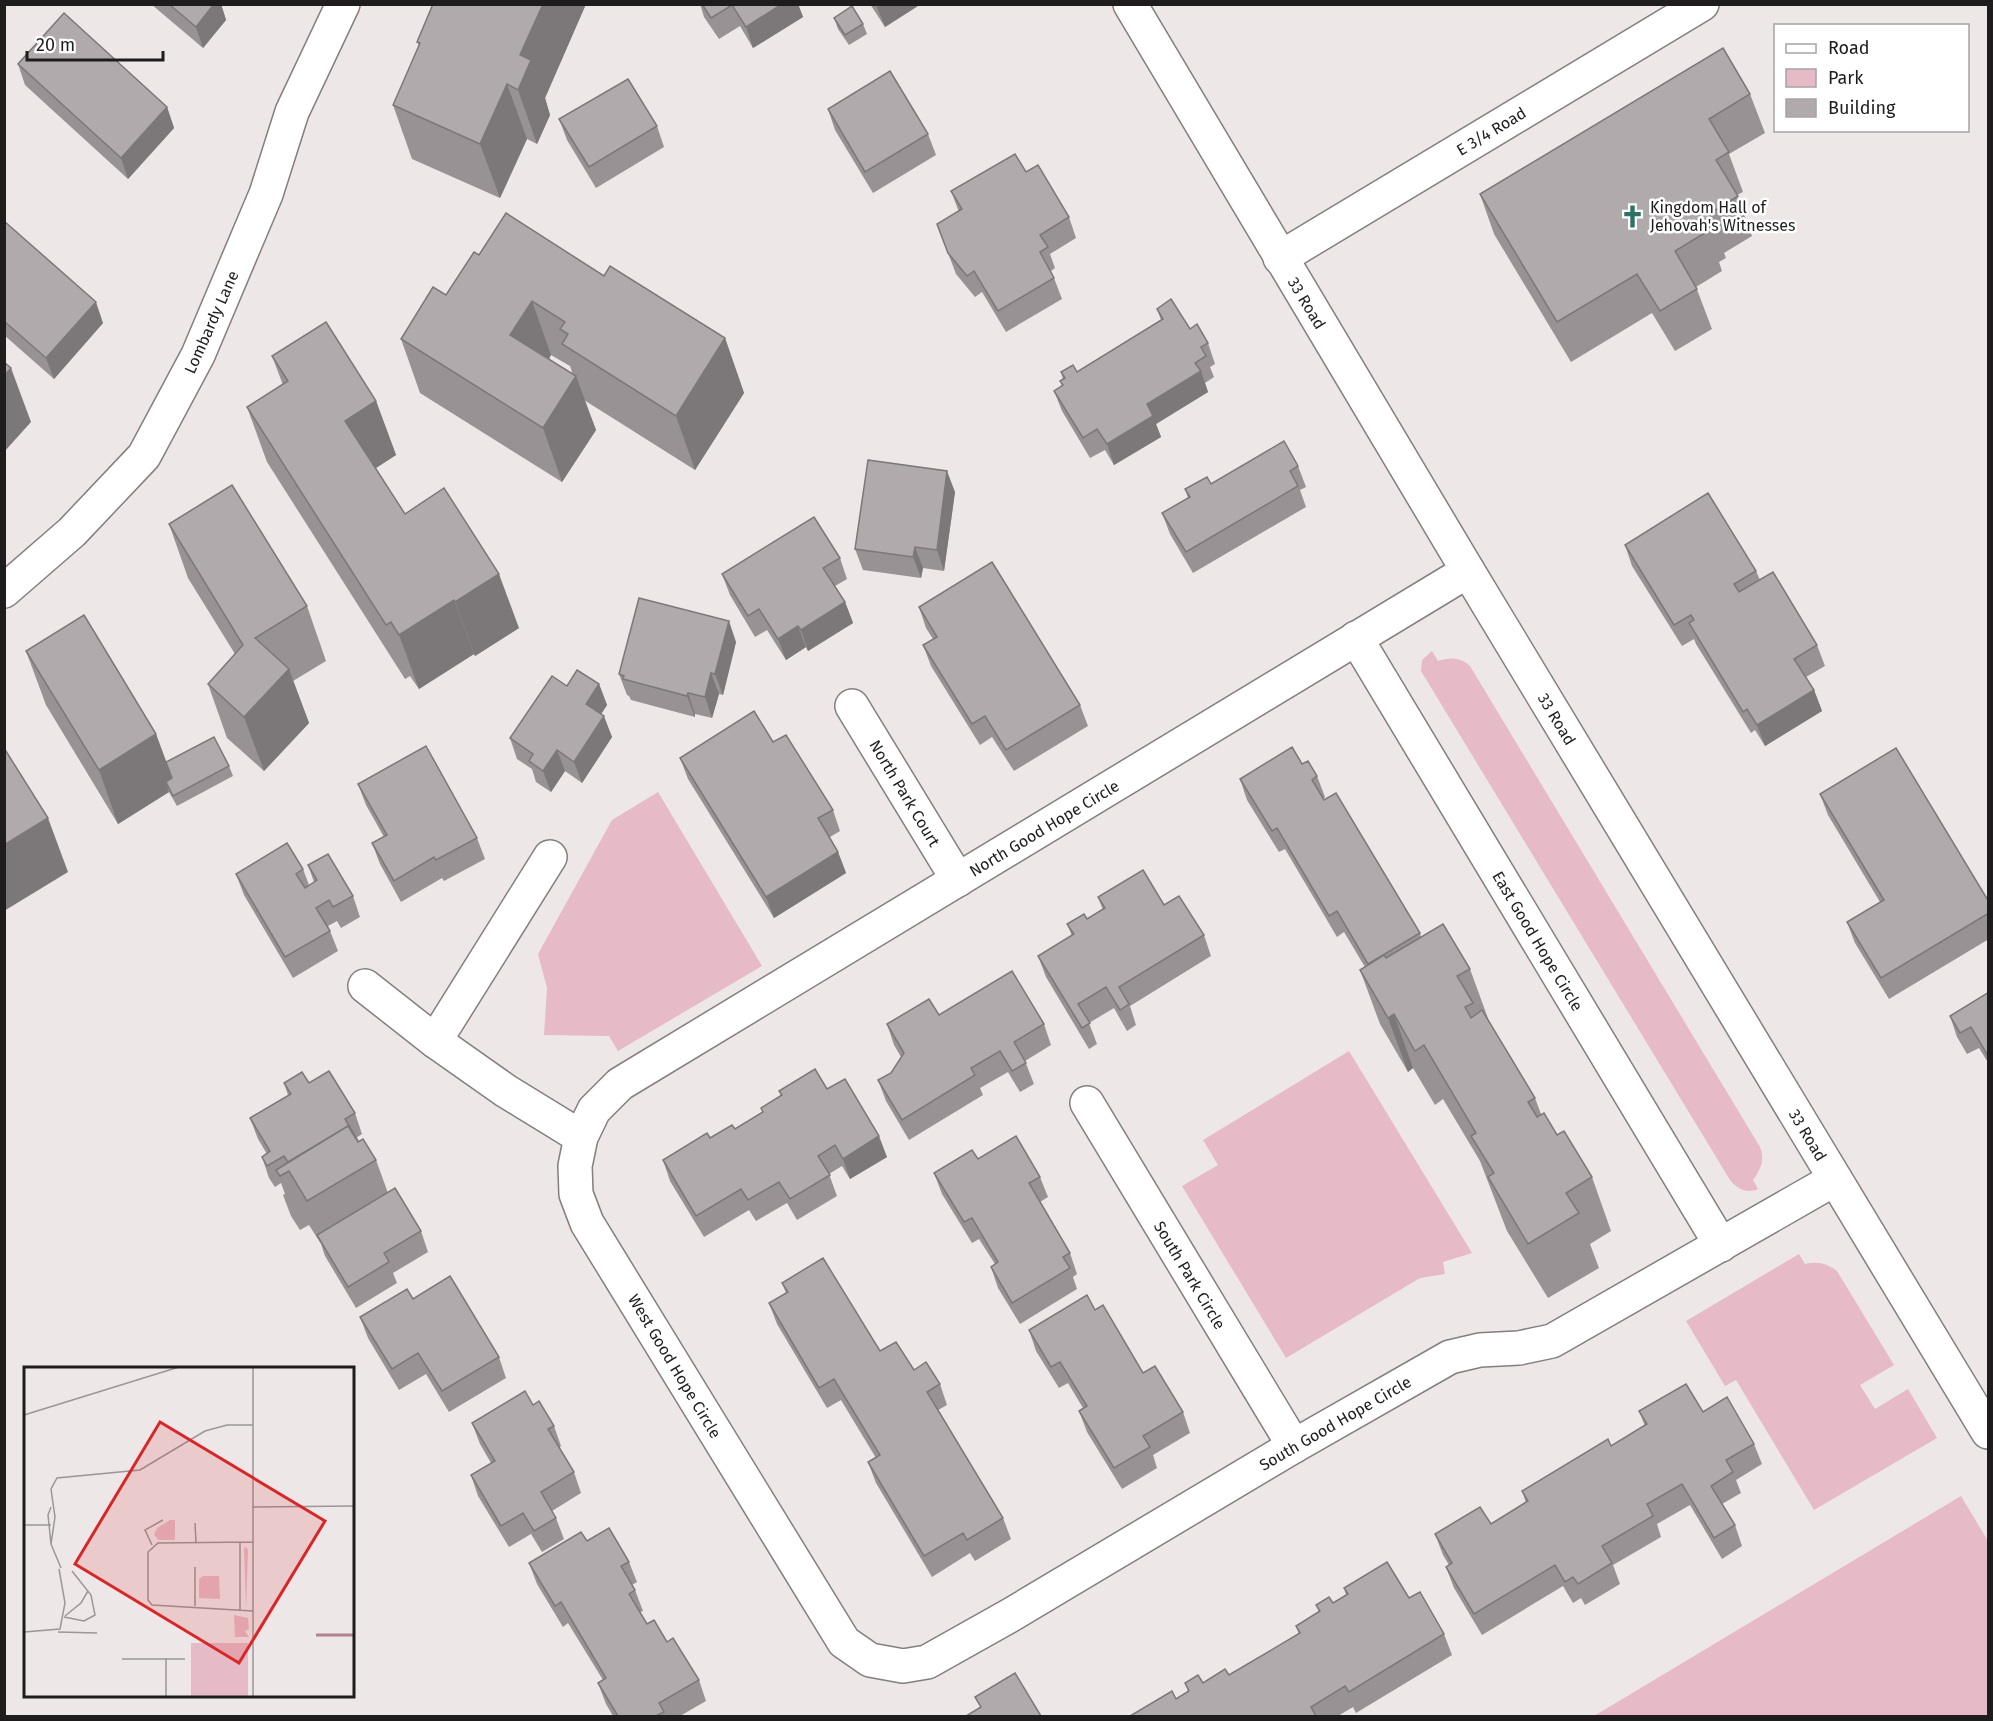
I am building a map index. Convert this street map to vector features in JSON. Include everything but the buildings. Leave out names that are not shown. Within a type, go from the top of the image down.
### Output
[{"type":"street","name":"Lombardy Lane","points":[[4,591],[72,532],[144,456],[198,355],[266,194],[292,112],[342,4]]},
{"type":"street","name":"33 Road","points":[[1130,4],[1468,571],[1989,1432]]},
{"type":"street","name":"E 3/4 Road","points":[[1280,258],[1702,4]]},
{"type":"street","name":"North Good Hope Circle","points":[[620,1084],[1468,571]]},
{"type":"street","name":"East Good Hope Circle","points":[[1356,638],[1721,1245]]},
{"type":"street","name":"North Park Court","points":[[852,706],[958,880]]},
{"type":"street","points":[[435,1041],[550,857]]},
{"type":"street","points":[[365,986],[435,1041],[506,1091],[581,1137]]},
{"type":"street","name":"West Good Hope Circle","points":[[620,1084],[594,1110],[581,1137],[575,1166],[576,1194],[587,1223],[844,1642]]},
{"type":"street","name":"South Park Circle","points":[[1087,1103],[1294,1446]]},
{"type":"street","name":"South Good Hope Circle","points":[[844,1642],[870,1660],[903,1666],[927,1662],[1450,1357],[1480,1350],[1519,1348],[1552,1341],[1835,1179]]},
{"type":"green space","points":[[1432,651],[1438,661],[1455,659],[1470,666],[1760,1147],[1761,1164],[1753,1180],[1758,1189],[1742,1190],[1730,1180],[1421,671],[1422,660]]},
{"type":"green space","points":[[658,792],[762,966],[618,1051],[609,1036],[544,1035],[547,988],[538,954],[612,820]]},
{"type":"green space","points":[[1349,1051],[1472,1253],[1443,1262],[1445,1274],[1420,1278],[1286,1358],[1182,1186],[1218,1165],[1203,1140]]},
{"type":"green space","points":[[1799,1254],[1805,1264],[1822,1263],[1837,1271],[1894,1365],[1860,1385],[1875,1409],[1908,1389],[1937,1438],[1814,1510],[1736,1380],[1725,1386],[1686,1321]]},
{"type":"green space","points":[[1961,1496],[1988,1541],[1988,1716],[1594,1716]]},
{"type":"place","name":"Kingdom Hall of Jehovah's Witnesses","points":[[1632,216]]}]
